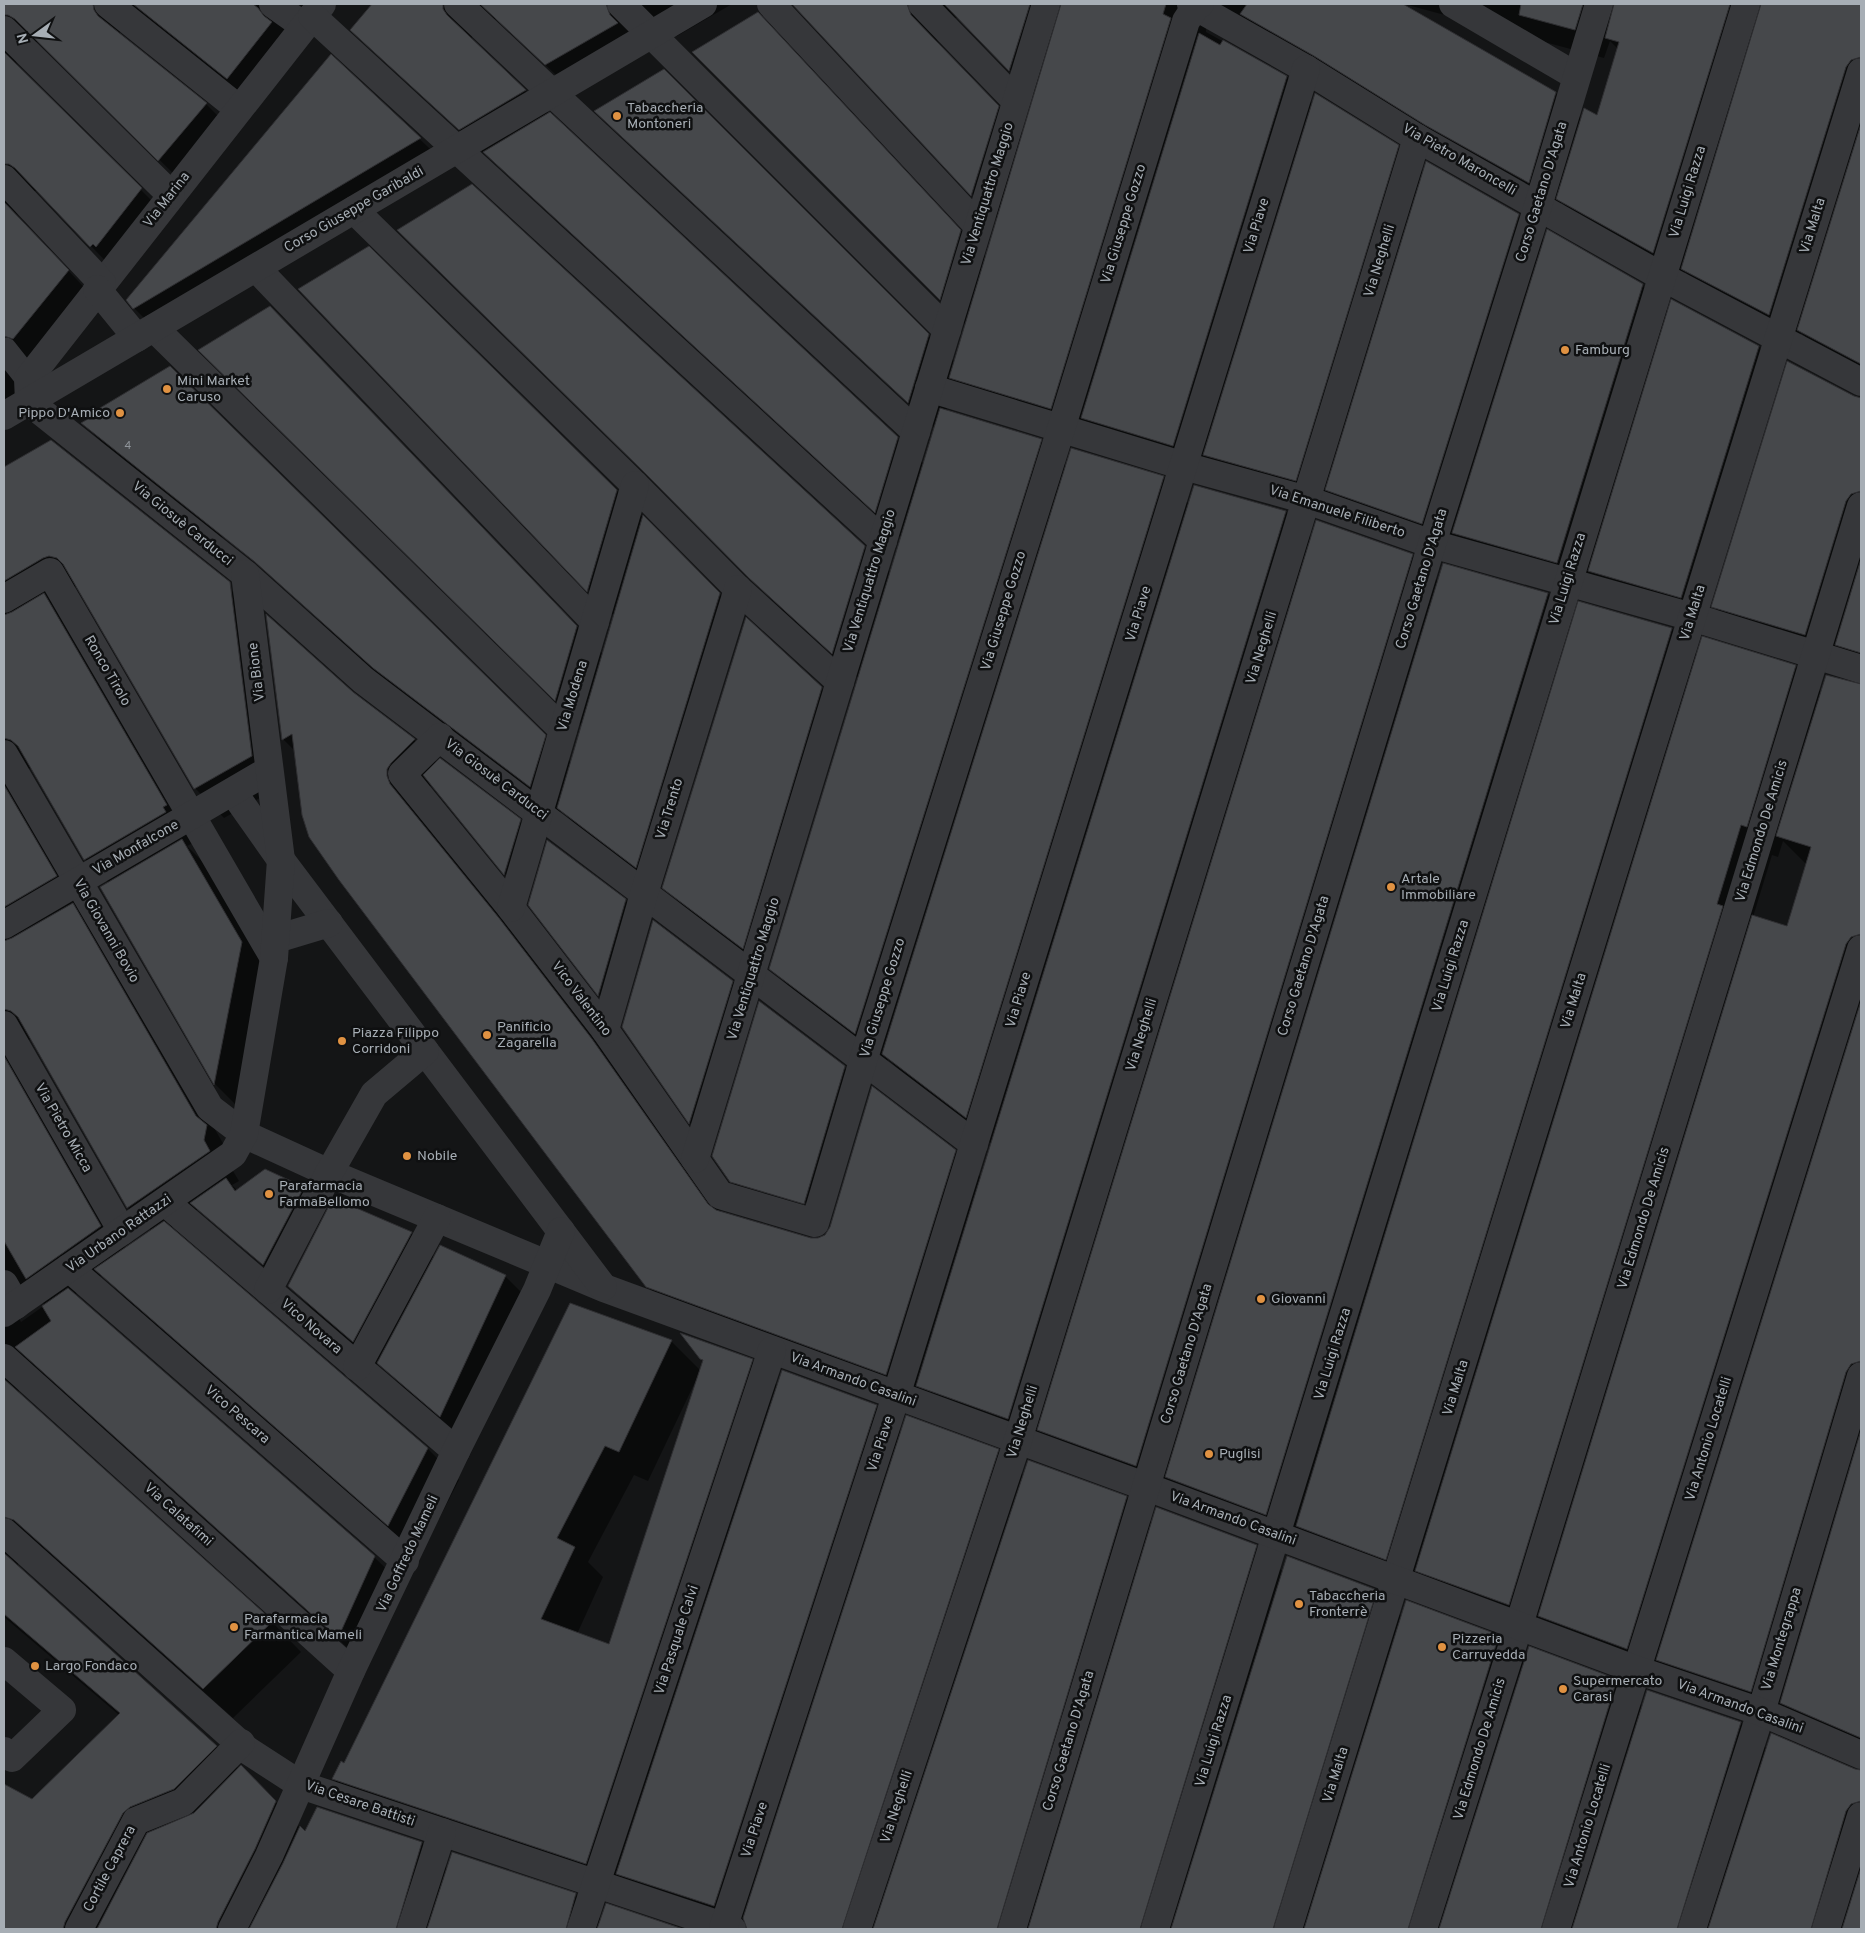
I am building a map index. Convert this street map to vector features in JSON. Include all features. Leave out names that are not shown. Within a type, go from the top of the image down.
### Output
[{"type":"street","points":[[108,4],[239,109]]},
{"type":"street","points":[[273,4],[313,16],[456,150],[882,541]]},
{"type":"street","points":[[458,4],[916,432]]},
{"type":"street","points":[[621,4],[947,330]]},
{"type":"street","name":"Corso Giuseppe Garibaldi","points":[[4,416],[28,390],[145,333],[703,4]]},
{"type":"street","points":[[771,4],[978,226]]},
{"type":"street","points":[[922,4],[1016,101]]},
{"type":"street","name":"Via Ventiquattro Maggio","points":[[695,1159],[1046,4]]},
{"type":"street","points":[[1453,4],[1576,76]]},
{"type":"street","name":"Corso Gaetano D'Agata","points":[[1012,1929],[1432,544],[1538,206],[1598,4]]},
{"type":"street","name":"Via Luigi Razza","points":[[1155,1929],[1278,1536],[1567,582],[1746,4]]},
{"type":"street","name":"Via Pietro Maroncelli","points":[[1196,5],[1306,69],[1417,138],[1662,276],[1861,382]]},
{"type":"street","name":"Via Giuseppe Gozzo","points":[[815,1223],[863,1061],[1061,429],[1186,21],[1196,5]]},
{"type":"street","name":"Via Marina","points":[[28,390],[100,286],[313,16]]},
{"type":"street","points":[[4,30],[171,195]]},
{"type":"street","name":"Via Piave","points":[[726,1928],[896,1396],[1306,69]]},
{"type":"street","name":"Via Malta","points":[[1288,1929],[1861,72]]},
{"type":"street","name":"Via Neghelli","points":[[857,1929],[1018,1440],[1417,138]]},
{"type":"street","points":[[4,179],[145,333],[563,730]]},
{"type":"street","points":[[354,210],[635,485],[738,589],[840,682]]},
{"type":"street","points":[[256,268],[595,622]]},
{"type":"street","points":[[5,350],[28,390]]},
{"type":"street","name":"Via Emanuele Filiberto","points":[[929,388],[1184,466],[1307,500],[1432,544],[1692,617],[1861,669]]},
{"type":"street","name":"Via Giosuè Carducci","points":[[28,390],[245,574],[363,680],[974,1144]]},
{"type":"street","name":"Via Modena","points":[[511,908],[635,485]]},
{"type":"street","name":"Via Edmondo De Amicis","points":[[1424,1929],[1519,1626],[1861,506]]},
{"type":"street","name":"Ronco Tirolo","points":[[4,599],[50,572],[191,816]]},
{"type":"street","name":"Via Bione","points":[[239,1144],[275,949],[281,860],[245,574]]},
{"type":"street","name":"Via Trento","points":[[605,1030],[644,894],[738,589]]},
{"type":"street","name":"Vico Valentino","points":[[440,738],[402,774],[511,908],[605,1030],[720,1195],[815,1223]]},
{"type":"street","name":"Via Giovanni Bovio","points":[[4,754],[210,1108]]},
{"type":"street","name":"Via Monfalcone","points":[[4,925],[269,770]]},
{"type":"street","points":[[233,792],[281,860],[604,1288]]},
{"type":"street","points":[[191,816],[275,949],[329,923]]},
{"type":"street","name":"Via Antonio Locatelli","points":[[1556,1929],[1861,950]]},
{"type":"street","name":"Via Pietro Micca","points":[[4,1025],[122,1231]]},
{"type":"street","points":[[268,1290],[329,1173],[374,1094],[425,1051]]},
{"type":"street","name":"Via Armando Casalini","points":[[210,1108],[239,1144],[329,1173],[604,1288],[1147,1487],[1637,1670],[1760,1712],[1861,1754]]},
{"type":"street","name":"Via Urbano Rattazzi","points":[[8,1301],[69,1268],[165,1202],[239,1144]]},
{"type":"street","name":"Vico Novara","points":[[165,1202],[456,1451]]},
{"type":"street","points":[[357,1367],[437,1218]]},
{"type":"street","name":"Via Goffredo Mameli","points":[[232,1929],[269,1856],[351,1671],[456,1451],[537,1290],[561,1231]]},
{"type":"street","name":"Vico Pescara","points":[[69,1268],[405,1561]]},
{"type":"street","name":"Via Pasquale Calvi","points":[[581,1929],[772,1350]]},
{"type":"street","name":"Via Calatafimi","points":[[4,1358],[351,1671]]},
{"type":"street","name":"Via Montegrappa","points":[[1692,1929],[1760,1712],[1861,1376]]},
{"type":"street","name":"Via Cesare Battisti","points":[[4,1532],[247,1750],[301,1785],[726,1928]]},
{"type":"street","points":[[4,1661],[62,1710],[12,1758],[4,1751]]},
{"type":"street","name":"Cortile Caprera","points":[[79,1929],[136,1821],[183,1802],[241,1743]]},
{"type":"street","points":[[1826,1929],[1861,1816]]},
{"type":"street","points":[[411,1929],[442,1832]]},
{"type":"building","points":[[4,4],[93,4],[98,16],[207,103],[158,161],[15,19],[4,15]]},
{"type":"building","points":[[133,4],[253,4],[272,22],[227,79]]},
{"type":"building","points":[[372,4],[443,4],[443,9],[447,15],[526,90],[459,130],[350,30]]},
{"type":"building","points":[[480,4],[606,4],[610,15],[618,23],[545,65]]},
{"type":"building","points":[[792,4],[907,4],[911,15],[999,106],[971,196]]},
{"type":"building","points":[[944,4],[1030,4],[1009,71]]},
{"type":"building","points":[[1061,4],[1166,4],[1163,14],[1171,18],[1051,409],[949,378]]},
{"type":"building","points":[[1247,4],[1403,4],[1556,92],[1529,183],[1425,125],[1314,56],[1240,14]]},
{"type":"building","points":[[1521,4],[1583,4],[1575,30],[1519,15]]},
{"type":"building","points":[[1614,4],[1730,4],[1653,253],[1556,199],[1584,108],[1597,115],[1619,42],[1605,38]]},
{"type":"building","points":[[1761,4],[1861,4],[1861,57],[1851,60],[1846,67],[1769,315],[1681,269]]},
{"type":"building","points":[[758,12],[961,230],[940,300],[692,52]]},
{"type":"building","points":[[1199,33],[1220,45],[1223,40],[1287,76],[1173,446],[1081,418]]},
{"type":"building","points":[[4,52],[142,188],[96,247],[93,244],[90,247],[15,168],[9,164],[4,164]]},
{"type":"building","points":[[331,54],[421,138],[133,309],[126,300]]},
{"type":"building","points":[[664,69],[929,334],[908,403],[594,111]]},
{"type":"building","points":[[1315,93],[1399,145],[1296,481],[1203,455]]},
{"type":"building","points":[[550,112],[898,437],[875,513],[483,152]]},
{"type":"building","points":[[1861,124],[1861,364],[1797,330]]},
{"type":"building","points":[[1426,161],[1519,214],[1422,524],[1325,490]]},
{"type":"building","points":[[472,184],[865,546],[832,654],[749,578],[646,474],[397,230]]},
{"type":"building","points":[[4,202],[69,270],[13,339],[4,336]]},
{"type":"building","points":[[1547,229],[1643,284],[1557,563],[1452,533]]},
{"type":"building","points":[[369,246],[617,490],[587,592],[298,289]]},
{"type":"building","points":[[1671,299],[1759,346],[1681,598],[1588,571]]},
{"type":"building","points":[[270,306],[577,626],[555,701],[198,350]]},
{"type":"building","points":[[1787,361],[1861,398],[1861,491],[1851,494],[1846,501],[1805,635],[1711,607]]},
{"type":"building","points":[[170,366],[546,735],[530,787],[373,668],[255,562],[81,423],[93,416],[90,414]]},
{"type":"building","points":[[940,408],[1042,439],[855,1034],[769,969]]},
{"type":"building","points":[[51,440],[230,582],[252,756],[194,789],[63,564],[57,558],[49,556],[4,581],[4,467]]},
{"type":"building","points":[[1071,448],[1164,476],[966,1118],[882,1054]]},
{"type":"building","points":[[1194,485],[1286,511],[1008,1419],[916,1386]]},
{"type":"building","points":[[643,515],[720,593],[636,868],[557,808]]},
{"type":"building","points":[[1316,520],[1413,554],[1136,1466],[1037,1430]]},
{"type":"building","points":[[1861,559],[1861,653],[1835,645]]},
{"type":"building","points":[[1443,563],[1548,593],[1266,1515],[1165,1477]]},
{"type":"building","points":[[44,593],[167,805],[163,807],[166,812],[84,860],[18,746],[11,740],[4,738],[4,615]]},
{"type":"building","points":[[1578,601],[1672,628],[1386,1560],[1296,1526]]},
{"type":"building","points":[[266,614],[353,692],[415,739],[387,769],[390,784],[499,918],[592,1039],[708,1204],[716,1210],[811,1238],[825,1235],[830,1227],[872,1086],[956,1150],[886,1375],[646,1287],[339,880],[309,837],[302,815],[292,734],[282,740]]},
{"type":"building","points":[[746,617],[822,687],[743,949],[662,888]]},
{"type":"building","points":[[1702,636],[1796,665],[1747,827],[1741,825],[1717,904],[1723,906],[1509,1605],[1415,1571]]},
{"type":"building","points":[[1826,675],[1861,684],[1861,934],[1851,937],[1846,944],[1627,1649],[1538,1616],[1752,915],[1787,926],[1811,847],[1776,836]]},
{"type":"building","points":[[440,758],[521,819],[504,875],[423,775]]},
{"type":"building","points":[[4,785],[57,876],[4,907]]},
{"type":"building","points":[[182,839],[242,942],[214,1085],[100,887]]},
{"type":"building","points":[[547,840],[626,899],[598,996],[528,905]]},
{"type":"building","points":[[73,903],[196,1116],[207,1125],[204,1140],[210,1151],[127,1208],[18,1017],[11,1011],[4,1009],[4,941]]},
{"type":"building","points":[[653,920],[733,981],[689,1124],[622,1027]]},
{"type":"building","points":[[759,1001],[845,1066],[804,1204],[730,1182],[712,1156]]},
{"type":"building","points":[[1861,1001],[1861,1361],[1851,1364],[1846,1372],[1751,1692],[1656,1660]]},
{"type":"building","points":[[4,1056],[101,1226],[26,1279],[4,1241]]},
{"type":"building","points":[[265,1169],[304,1187],[263,1265],[190,1203],[226,1178],[235,1191]]},
{"type":"building","points":[[333,1198],[412,1232],[353,1342],[288,1286]]},
{"type":"building","points":[[164,1221],[428,1448],[388,1526],[94,1269]]},
{"type":"building","points":[[440,1245],[506,1275],[440,1417],[377,1363]]},
{"type":"building","points":[[68,1288],[375,1556],[338,1638],[15,1347],[51,1321],[42,1306]]},
{"type":"building","points":[[570,1303],[672,1340],[619,1452],[605,1446],[557,1538],[575,1547],[541,1619],[609,1644],[703,1360],[700,1359],[680,1333],[753,1359],[586,1864],[332,1779],[341,1761],[344,1763]]},
{"type":"building","points":[[782,1370],[877,1405],[714,1906],[616,1874]]},
{"type":"building","points":[[4,1379],[273,1621],[203,1689],[14,1520],[4,1517]]},
{"type":"building","points":[[906,1415],[999,1449],[842,1929],[747,1929],[743,1918]]},
{"type":"building","points":[[1861,1430],[1861,1738],[1780,1703]]},
{"type":"building","points":[[1028,1460],[1127,1496],[997,1929],[873,1929]]},
{"type":"building","points":[[1156,1507],[1257,1545],[1140,1929],[1028,1929]]},
{"type":"building","points":[[4,1553],[217,1746],[174,1789],[130,1807],[123,1813],[63,1929],[4,1929],[4,1784],[32,1799],[120,1713],[4,1614]]},
{"type":"building","points":[[1287,1556],[1377,1590],[1273,1929],[1171,1929]]},
{"type":"building","points":[[1406,1600],[1499,1635],[1408,1929],[1304,1929]]},
{"type":"building","points":[[1529,1646],[1617,1679],[1541,1929],[1439,1929]]},
{"type":"building","points":[[1647,1690],[1741,1722],[1677,1929],[1572,1929]]},
{"type":"building","points":[[1771,1733],[1861,1770],[1861,1801],[1851,1804],[1846,1811],[1811,1929],[1708,1929]]},
{"type":"building","points":[[241,1765],[276,1801],[216,1929],[97,1929],[147,1833],[194,1813]]},
{"type":"building","points":[[317,1807],[422,1842],[396,1929],[249,1929],[300,1826],[305,1831]]},
{"type":"building","points":[[452,1852],[576,1893],[566,1929],[427,1929]]},
{"type":"building","points":[[1861,1868],[1861,1929],[1842,1929]]},
{"type":"building","points":[[606,1903],[683,1929],[597,1929]]},
{"type":"place","name":"Tabaccheria Montoneri","points":[[617,116]]},
{"type":"place","name":"Famburg","points":[[1565,350]]},
{"type":"place","name":"Mini Market Caruso","points":[[167,389]]},
{"type":"place","name":"Pippo D'Amico","points":[[120,413]]},
{"type":"place","name":"Artale Immobiliare","points":[[1391,887]]},
{"type":"place","name":"Panificio Zagarella","points":[[487,1035]]},
{"type":"place","name":"Piazza Filippo Corridoni","points":[[342,1041]]},
{"type":"place","name":"Nobile","points":[[407,1156]]},
{"type":"place","name":"Parafarmacia FarmaBellomo","points":[[269,1194]]},
{"type":"place","name":"Giovanni","points":[[1261,1299]]},
{"type":"place","name":"Puglisi","points":[[1209,1454]]},
{"type":"place","name":"Tabaccheria Fronterrè","points":[[1299,1604]]},
{"type":"place","name":"Parafarmacia Farmantica Mameli","points":[[234,1627]]},
{"type":"place","name":"Pizzeria Carruvedda","points":[[1442,1647]]},
{"type":"place","name":"Largo Fondaco","points":[[35,1666]]},
{"type":"place","name":"Supermercato Carasi","points":[[1563,1689]]}]
